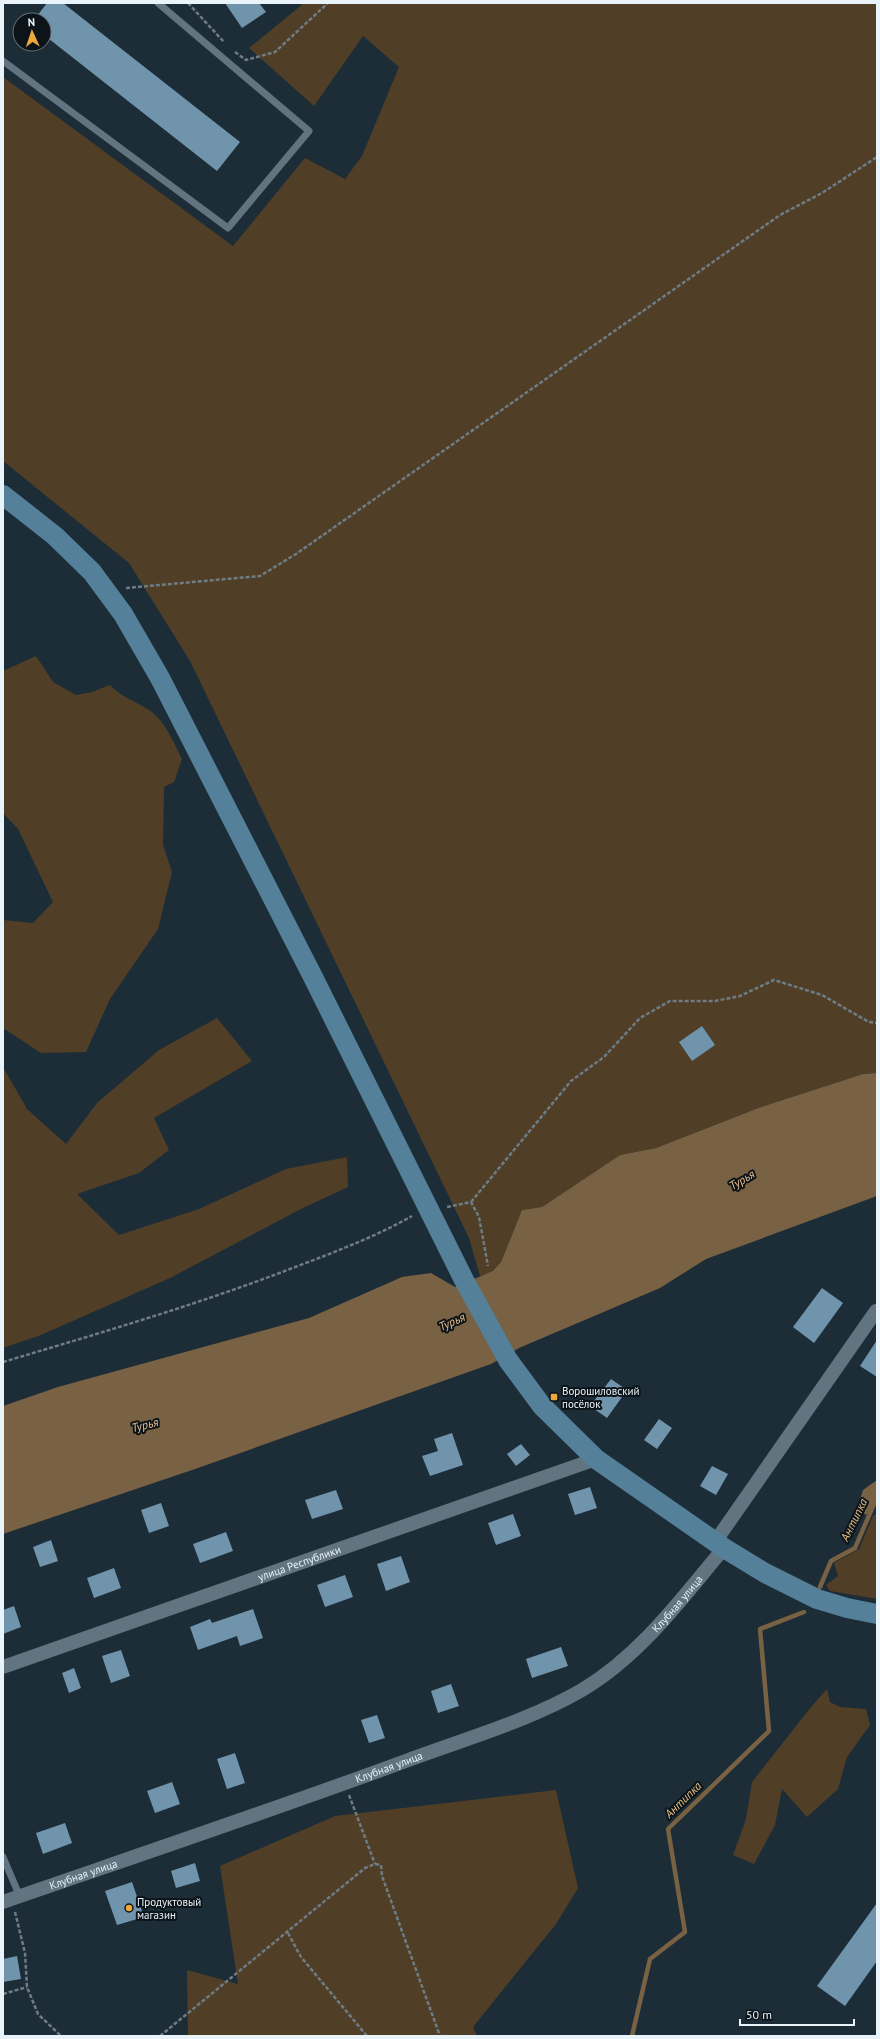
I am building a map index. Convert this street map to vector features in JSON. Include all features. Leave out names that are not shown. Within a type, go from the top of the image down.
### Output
[{"type":"main road","points":[[3,495],[55,536],[92,572],[123,614],[163,685],[312,975],[464,1280],[508,1360],[542,1406],[596,1459],[720,1545],[765,1573],[817,1599],[847,1608],[877,1614]]},
{"type":"street","name":"Клубная улица","points":[[11,1899],[345,1783],[536,1712],[583,1689],[627,1657],[666,1617],[720,1545],[876,1311]]},
{"type":"street","name":"улица Республики","points":[[3,1667],[596,1459]]},
{"type":"lane","points":[[3,61],[228,228],[309,132],[158,3]]},
{"type":"lane","points":[[3,1857],[11,1899]]},
{"type":"path","points":[[188,3],[227,46]]},
{"type":"path","points":[[231,49],[246,60],[275,52],[328,3]]},
{"type":"path","points":[[104,590],[260,576],[296,554],[780,215],[822,193],[877,157]]},
{"type":"path","points":[[3,1362],[157,1316],[258,1281],[388,1229],[428,1207],[444,1208],[471,1202],[571,1081],[604,1057],[640,1018],[670,1001],[721,1000],[740,996],[774,980],[822,995],[869,1022],[877,1023]]},
{"type":"path","points":[[471,1202],[479,1217],[488,1266]]},
{"type":"path","points":[[345,1783],[375,1864]]},
{"type":"path","points":[[160,2036],[288,1933],[365,1868],[375,1864],[381,1865],[382,1876],[440,2036]]},
{"type":"path","points":[[11,1899],[25,1953],[27,1987],[38,2014],[61,2036]]},
{"type":"path","points":[[288,1933],[301,1957],[367,2036]]},
{"type":"path","points":[[3,1994],[27,1987]]},
{"type":"shaded area","points":[[304,3],[877,3],[877,1073],[863,1074],[761,1107],[656,1148],[620,1155],[542,1207],[522,1210],[501,1262],[493,1272],[480,1276],[469,1238],[190,661],[129,563],[3,461],[3,77],[233,246],[305,158],[345,179],[362,156],[399,67],[363,36],[314,106],[249,48]]},
{"type":"shaded area","points":[[36,656],[53,682],[76,695],[92,692],[110,685],[123,696],[149,710],[164,725],[182,759],[174,782],[164,787],[163,845],[172,872],[158,929],[110,999],[86,1052],[41,1053],[3,1028],[3,920],[33,923],[53,902],[18,829],[3,813],[3,671]]},
{"type":"shaded area","points":[[217,1018],[252,1061],[154,1118],[169,1150],[139,1173],[77,1194],[119,1235],[199,1209],[286,1169],[347,1157],[348,1187],[301,1209],[170,1278],[41,1335],[3,1348],[3,1067],[27,1109],[66,1144],[97,1103],[159,1050]]},
{"type":"shaded area","points":[[877,1514],[877,1599],[830,1591],[826,1585],[838,1576],[834,1563],[859,1549],[873,1516]]},
{"type":"shaded area","points":[[827,1689],[830,1702],[840,1707],[866,1709],[870,1725],[847,1757],[838,1789],[807,1817],[782,1789],[775,1825],[754,1864],[733,1855],[746,1819],[752,1782]]},
{"type":"shaded area","points":[[556,1790],[578,1888],[556,1924],[473,2027],[477,2036],[188,2036],[187,1970],[238,1984],[220,1866],[335,1816]]},
{"type":"water","name":"Турья","points":[[877,1073],[877,1196],[706,1259],[660,1288],[519,1348],[491,1364],[198,1468],[3,1534],[3,1406],[58,1387],[309,1318],[402,1277],[431,1273],[455,1287],[493,1271],[501,1262],[522,1210],[542,1207],[620,1155],[656,1148],[761,1107],[863,1074]]},
{"type":"water","points":[[877,1480],[877,1502],[866,1515],[857,1508],[863,1490]]},
{"type":"building","points":[[47,3],[63,3],[240,142],[217,171],[52,41],[52,12],[40,12]]},
{"type":"building","points":[[225,3],[259,3],[266,12],[242,28]]},
{"type":"building","points":[[702,1026],[715,1045],[692,1061],[679,1042]]},
{"type":"building","points":[[822,1288],[843,1303],[814,1343],[793,1327]]},
{"type":"building","points":[[877,1340],[877,1377],[860,1366]]},
{"type":"building","points":[[611,1379],[627,1390],[607,1418],[590,1406]]},
{"type":"building","points":[[659,1419],[672,1428],[657,1449],[644,1440]]},
{"type":"building","points":[[452,1433],[463,1465],[430,1476],[422,1456],[438,1451],[434,1439]]},
{"type":"building","points":[[521,1444],[530,1455],[516,1466],[507,1454]]},
{"type":"building","points":[[712,1466],[728,1474],[716,1495],[700,1486]]},
{"type":"building","points":[[590,1487],[597,1508],[575,1515],[568,1494]]},
{"type":"building","points":[[336,1490],[343,1509],[312,1519],[305,1500]]},
{"type":"building","points":[[161,1503],[169,1526],[149,1533],[141,1510]]},
{"type":"building","points":[[513,1514],[521,1536],[496,1545],[488,1523]]},
{"type":"building","points":[[226,1532],[233,1551],[200,1563],[193,1544]]},
{"type":"building","points":[[51,1540],[58,1561],[40,1567],[33,1547]]},
{"type":"building","points":[[401,1556],[410,1582],[386,1591],[377,1564]]},
{"type":"building","points":[[114,1568],[121,1588],[94,1598],[87,1578]]},
{"type":"building","points":[[345,1575],[353,1597],[325,1607],[317,1585]]},
{"type":"building","points":[[14,1606],[21,1627],[3,1634],[3,1610]]},
{"type":"building","points":[[253,1609],[263,1638],[240,1646],[237,1636],[198,1650],[190,1627],[210,1619],[212,1623]]},
{"type":"building","points":[[561,1647],[568,1666],[532,1678],[526,1659]]},
{"type":"building","points":[[121,1650],[130,1676],[111,1683],[102,1656]]},
{"type":"building","points":[[74,1668],[81,1688],[69,1693],[62,1673]]},
{"type":"building","points":[[451,1684],[459,1706],[438,1713],[431,1691]]},
{"type":"building","points":[[377,1715],[385,1738],[369,1743],[361,1720]]},
{"type":"building","points":[[235,1753],[245,1783],[227,1789],[217,1759]]},
{"type":"building","points":[[172,1782],[180,1804],[155,1813],[147,1791]]},
{"type":"building","points":[[65,1823],[72,1843],[43,1854],[36,1833]]},
{"type":"building","points":[[195,1863],[200,1881],[176,1888],[171,1871]]},
{"type":"building","points":[[132,1882],[144,1917],[117,1925],[105,1891]]},
{"type":"building","points":[[877,1903],[877,1961],[845,2006],[817,1986]]},
{"type":"building","points":[[17,1956],[21,1979],[3,1982],[3,1959]]},
{"type":"waterway","name":"Антипка","points":[[820,1587],[831,1561],[855,1548],[877,1497]]},
{"type":"waterway","name":"Антипка","points":[[632,2036],[650,1959],[685,1932],[668,1829],[769,1731],[760,1629],[804,1612]]},
{"type":"place","name":"Ворошиловский посёлок","points":[[554,1397]]},
{"type":"place","name":"Продуктовый магазин","points":[[129,1908]]}]
